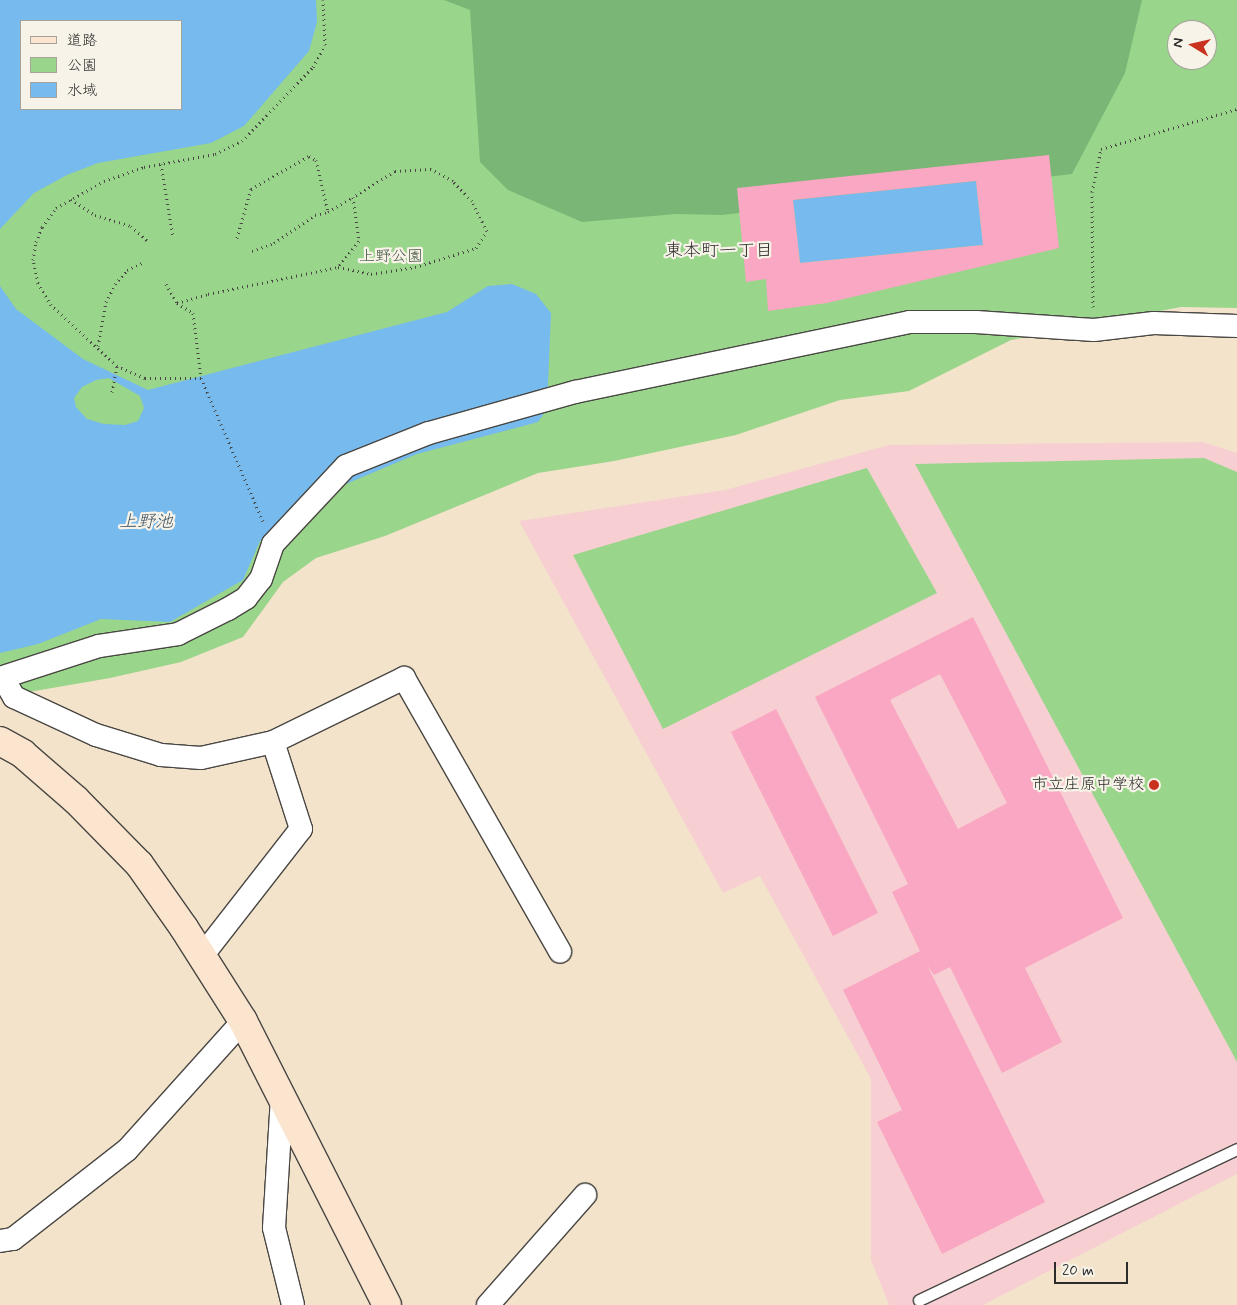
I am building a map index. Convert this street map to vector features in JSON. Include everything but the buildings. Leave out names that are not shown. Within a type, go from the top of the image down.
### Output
[{"type":"street","points":[[560,952],[404,678],[274,742],[201,758],[161,754],[96,735],[14,696],[1,678],[99,646],[178,634],[246,598],[261,579],[274,544],[346,466],[429,433],[575,392],[910,322],[976,322],[1094,330],[1154,323],[1237,326]]},
{"type":"street","points":[[0,741],[24,754],[76,800],[139,864],[202,956],[243,1021],[387,1305]]},
{"type":"street","points":[[202,956],[301,829],[274,742]]},
{"type":"street","points":[[0,1241],[13,1239],[127,1150],[243,1021]]},
{"type":"street","points":[[282,1097],[274,1228],[293,1305]]},
{"type":"street","points":[[488,1305],[585,1195]]},
{"type":"lane","points":[[919,1300],[1237,1149]]},
{"type":"path","points":[[200,378],[145,378],[118,366],[50,304],[38,283],[33,260],[42,227],[56,208],[104,180],[161,164],[214,154],[242,141],[260,125],[313,67],[324,45],[323,0]]},
{"type":"path","points":[[1094,330],[1092,192],[1101,149],[1237,109]]},
{"type":"path","points":[[237,238],[250,189],[309,156],[316,160],[328,212]]},
{"type":"path","points":[[161,164],[172,237]]},
{"type":"path","points":[[177,303],[208,294],[338,267],[371,274],[415,268],[476,248],[487,231],[472,201],[453,181],[431,169],[395,171],[328,212],[315,215],[296,230],[252,251]]},
{"type":"path","points":[[338,267],[359,241],[353,196]]},
{"type":"path","points":[[71,199],[95,215],[130,226],[149,242]]},
{"type":"path","points":[[97,347],[106,302],[115,284],[127,270],[144,262]]},
{"type":"path","points":[[166,284],[177,303],[193,313],[200,378],[274,544]]},
{"type":"path","points":[[112,392],[118,366]]},
{"type":"shaded area","points":[[1203,442],[1237,453],[1237,1174],[983,1305],[889,1305],[871,1260],[871,1079],[760,876],[723,893],[519,521],[725,490],[889,445]]},
{"type":"green space","name":"上野公園","points":[[0,0],[1237,0],[1237,308],[1181,307],[1011,340],[909,391],[840,400],[736,435],[614,461],[538,473],[385,536],[316,558],[283,582],[243,637],[181,662],[110,678],[0,697]]},
{"type":"green space","points":[[444,0],[1142,0],[1125,73],[1072,174],[722,215],[676,214],[582,222],[508,190],[480,162],[470,10]]},
{"type":"green space","points":[[1204,458],[1237,472],[1237,1062],[915,464]]},
{"type":"green space","points":[[867,468],[937,593],[663,729],[573,555]]},
{"type":"water","points":[[0,0],[316,0],[317,22],[309,51],[244,126],[211,143],[98,163],[67,175],[34,193],[0,229]]},
{"type":"water","points":[[976,181],[983,245],[800,263],[793,200]]},
{"type":"water","name":"上野池","points":[[512,284],[536,294],[551,313],[547,409],[538,422],[417,454],[294,506],[260,541],[243,580],[170,622],[101,619],[38,644],[0,653],[0,286],[16,309],[83,359],[148,390],[447,312],[488,286]],"holes":[[[109,378],[140,396],[144,408],[138,421],[125,425],[104,424],[87,419],[76,407],[74,398],[82,387],[96,380]]]},
{"type":"place","name":"市立庄原中学校","points":[[1154,785]]},
{"type":"district","name":"東本町一丁目","points":[[719,251]]}]
